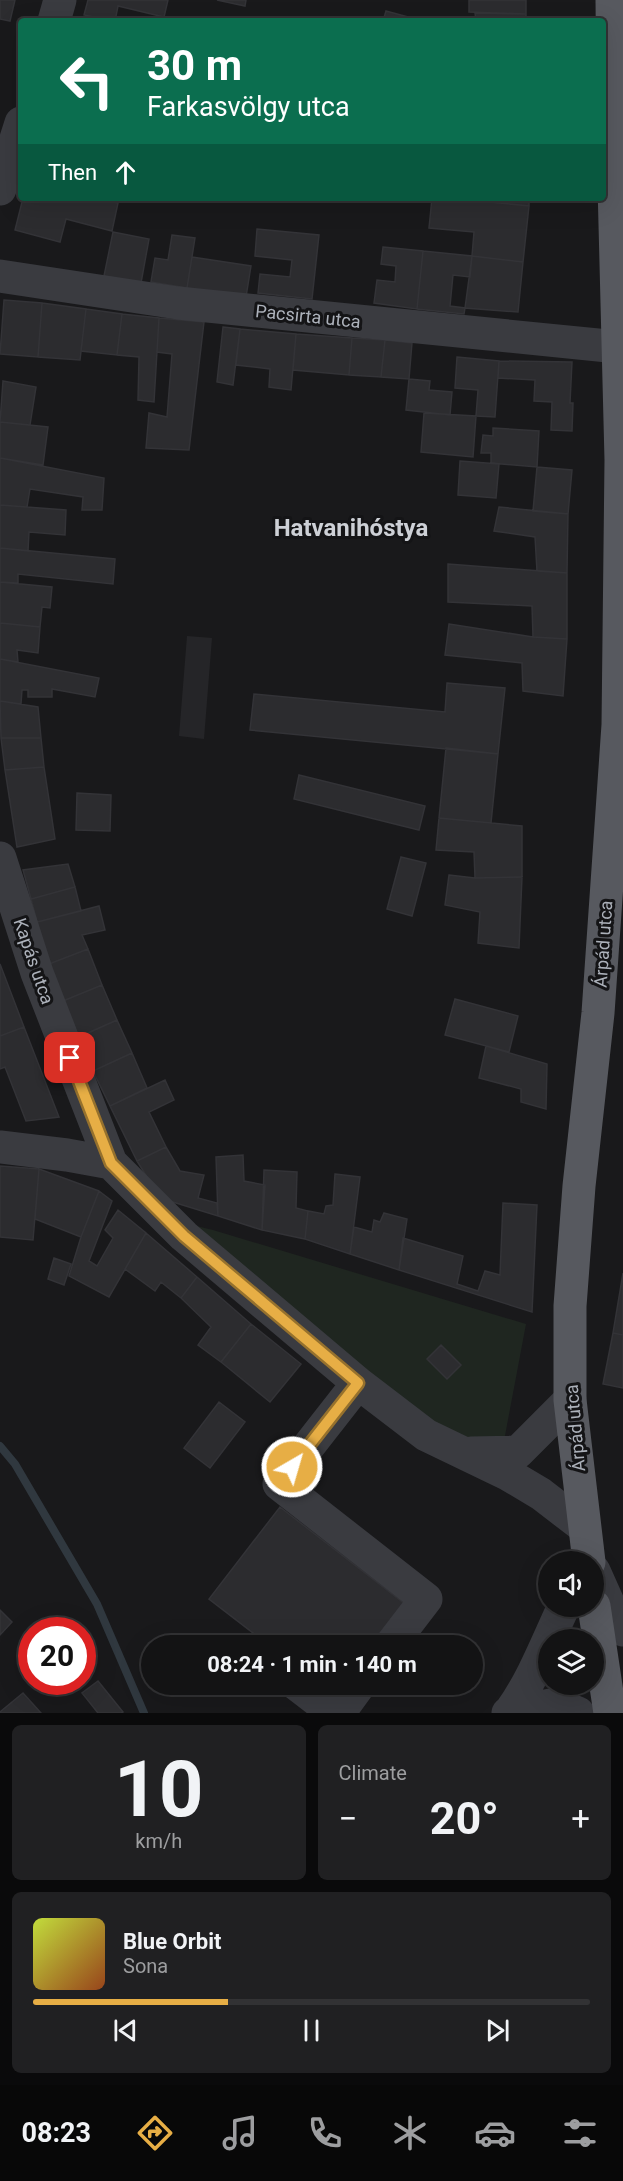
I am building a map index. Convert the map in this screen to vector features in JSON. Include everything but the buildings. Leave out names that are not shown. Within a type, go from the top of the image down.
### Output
[{"type":"main road","name":"Árpád utca","points":[[587,1551],[570,1400],[570,1306],[579,1186],[598,1013],[618,725],[622,410],[618,347],[612,0]]},
{"type":"main road","points":[[596,1617],[610,1713]]},
{"type":"street","points":[[55,18],[60,0]]},
{"type":"street","points":[[0,189],[18,132]]},
{"type":"street","name":"Pacsirta utca","points":[[0,276],[177,303],[618,347]]},
{"type":"street","name":"Kapás utca","points":[[0,858],[37,973],[111,1163]]},
{"type":"street","points":[[0,1147],[111,1163],[184,1236],[358,1383],[426,1436],[509,1475],[541,1494],[584,1551]]},
{"type":"street","points":[[358,1383],[279,1484],[426,1599],[398,1635]]},
{"type":"street","points":[[464,1453],[518,1452],[570,1400]]},
{"type":"street","points":[[604,1593],[623,1630]]},
{"type":"street","points":[[509,1712],[526,1689],[559,1617]]},
{"type":"street","points":[[311,1695],[336,1713],[351,1695]]},
{"type":"street","points":[[509,1712],[556,1704],[578,1713]]},
{"type":"shaded area","points":[[187,636],[212,638],[204,739],[179,736]]},
{"type":"shaded area","points":[[188,1224],[526,1324],[504,1441],[460,1441],[422,1422]]},
{"type":"waterway","points":[[0,1446],[15,1464],[97,1604],[144,1713]]},
{"type":"district","name":"Hatvanihóstya","points":[[351,528]]},
{"type":"route","points":[[70,1058],[111,1163],[184,1236],[358,1383],[292,1467]]}]
